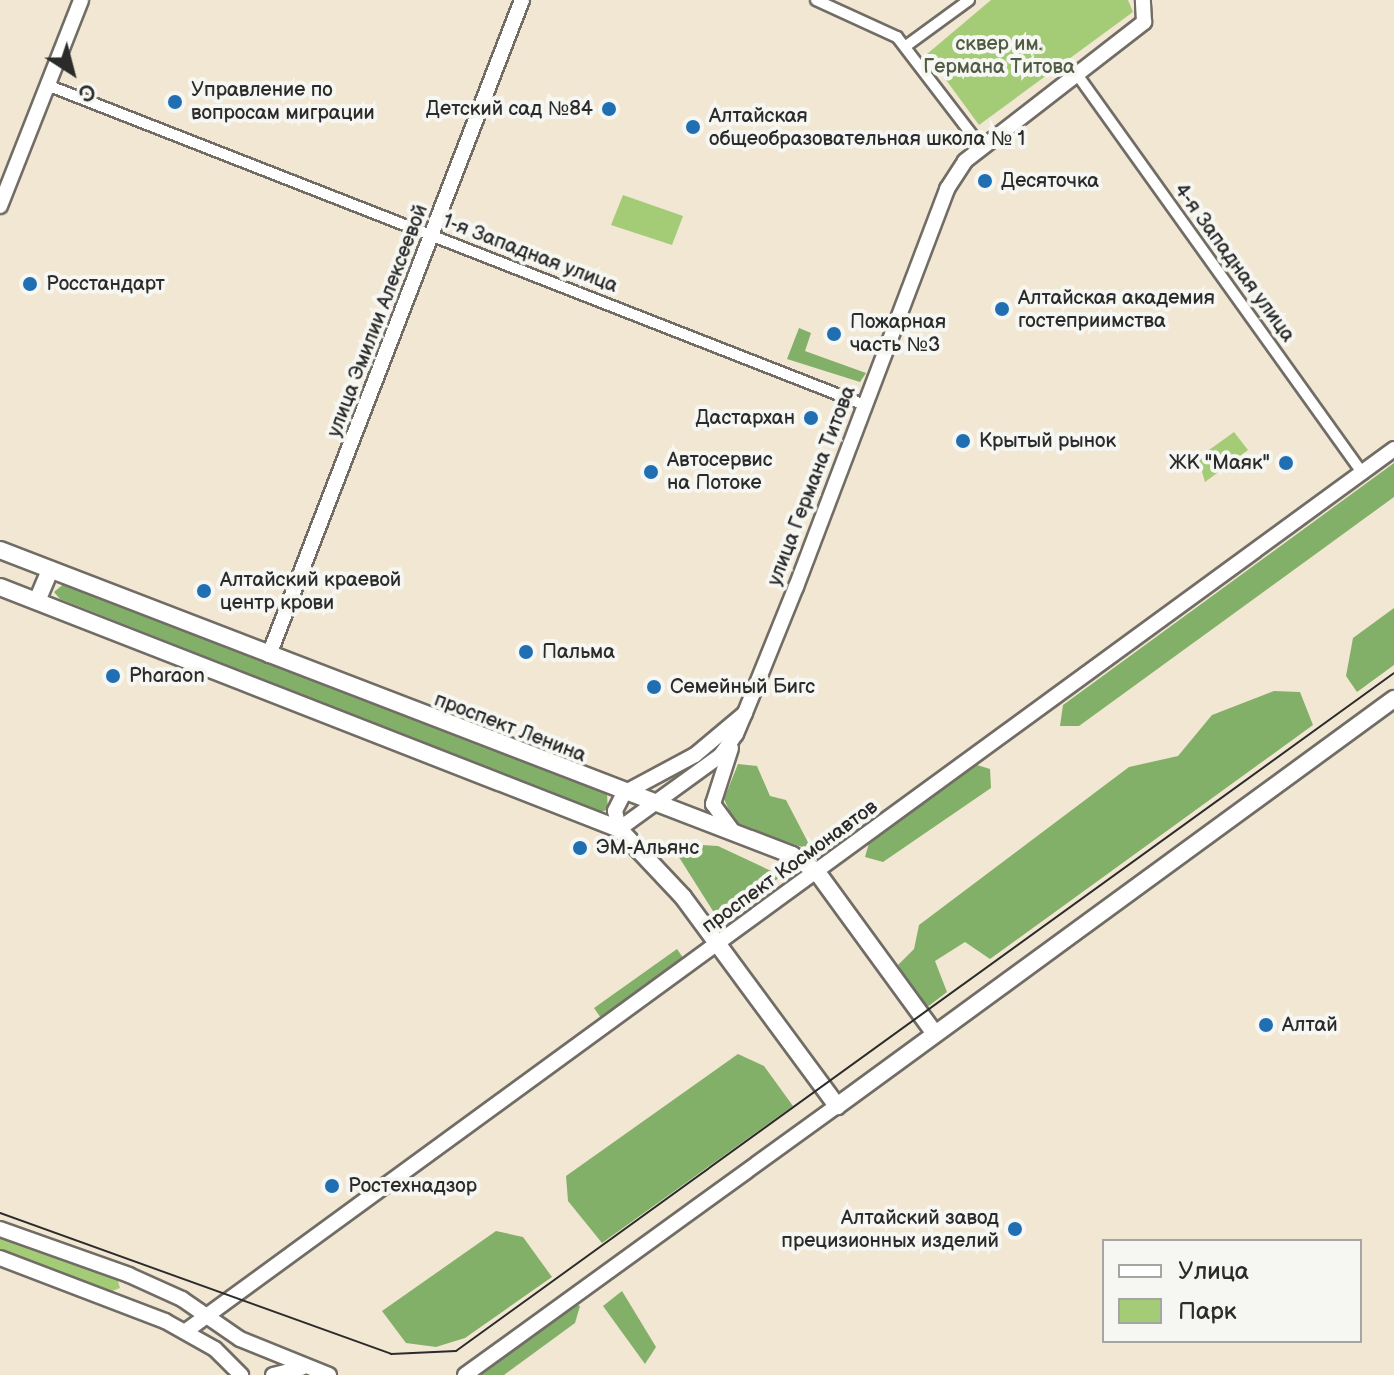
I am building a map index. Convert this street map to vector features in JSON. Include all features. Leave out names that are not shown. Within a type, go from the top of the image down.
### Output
[{"type":"main road","name":"проспект Ленина","points":[[0,550],[745,840],[817,872],[935,1034]]},
{"type":"main road","points":[[37,601],[50,570]]},
{"type":"main road","points":[[0,587],[619,829],[717,944],[837,1106],[1394,699]]},
{"type":"street","points":[[0,206],[81,0]]},
{"type":"street","name":"улица Эмилии Алексеевой","points":[[269,655],[522,0]]},
{"type":"street","points":[[816,0],[877,23],[906,46],[979,144]]},
{"type":"street","points":[[906,46],[969,0]]},
{"type":"street","name":"улица Германа Титова","points":[[736,734],[947,189],[979,144],[1144,22],[1143,0]]},
{"type":"street","name":"4-я Западная улица","points":[[1076,73],[1363,474]]},
{"type":"street","name":"1-я Западная улица","points":[[47,85],[865,405]]},
{"type":"street","name":"проспект Космонавтов","points":[[186,1331],[1394,449]]},
{"type":"street","points":[[736,734],[720,756],[619,829],[615,811],[624,793],[695,755],[745,713]]},
{"type":"street","points":[[736,734],[713,804],[745,840]]},
{"type":"street","points":[[465,1375],[837,1106]]},
{"type":"street","points":[[0,1229],[129,1275],[207,1315],[247,1343],[329,1375]]},
{"type":"street","points":[[0,1258],[120,1300],[186,1331],[241,1375]]},
{"type":"street","points":[[120,1300],[129,1275]]},
{"type":"street","points":[[273,1375],[310,1368]]},
{"type":"green space","name":"сквер им. Германа Титова","points":[[991,0],[1128,0],[1133,12],[979,125],[927,54]]},
{"type":"green space","points":[[623,195],[683,216],[672,245],[611,225]]},
{"type":"green space","points":[[799,328],[811,333],[805,351],[866,373],[860,382],[787,359]]},
{"type":"green space","points":[[1234,432],[1248,450],[1205,482],[1198,458]]},
{"type":"green space","points":[[1394,463],[1394,497],[1079,726],[1060,726],[1063,705]]},
{"type":"green space","points":[[66,582],[607,794],[608,810],[599,812],[60,599],[54,592]]},
{"type":"green space","points":[[1394,608],[1394,665],[1357,692],[1346,676],[1353,638]]},
{"type":"green space","points":[[1274,691],[1300,692],[1313,725],[990,959],[965,942],[935,961],[947,992],[926,1008],[898,965],[914,949],[919,925],[1129,767],[1178,756],[1212,715]]},
{"type":"green space","points":[[738,764],[757,766],[770,796],[786,800],[812,850],[736,826],[724,799]]},
{"type":"green space","points":[[977,765],[990,769],[991,788],[883,862],[865,857],[869,843]]},
{"type":"green space","points":[[670,843],[718,846],[782,876],[718,919]]},
{"type":"green space","points":[[677,949],[686,962],[603,1021],[594,1008]]},
{"type":"green space","points":[[738,1054],[764,1066],[793,1106],[602,1243],[568,1201],[566,1176]]},
{"type":"green space","points":[[496,1231],[523,1237],[552,1277],[465,1338],[436,1347],[406,1343],[382,1311]]},
{"type":"green space","points":[[0,1235],[117,1278],[120,1288],[110,1292],[0,1251]]},
{"type":"green space","points":[[622,1291],[656,1347],[645,1364],[603,1306]]},
{"type":"green space","points":[[572,1303],[580,1306],[575,1323],[504,1375],[473,1375]]},
{"type":"tram line","points":[[0,1213],[391,1354],[456,1351],[1394,673]]},
{"type":"place","name":"Управление по вопросам миграции","points":[[175,102]]},
{"type":"place","name":"Детский сад №84","points":[[609,109]]},
{"type":"place","name":"Алтайская общеобразовательная школа № 1","points":[[693,127]]},
{"type":"place","name":"Десяточка","points":[[985,181]]},
{"type":"place","name":"Росстандарт","points":[[30,284]]},
{"type":"place","name":"Алтайская академия гостеприимства","points":[[1002,309]]},
{"type":"place","name":"Пожарная часть №3","points":[[834,334]]},
{"type":"place","name":"Дастархан","points":[[811,418]]},
{"type":"place","name":"Крытый рынок","points":[[963,441]]},
{"type":"place","name":"ЖК \"Маяк\"","points":[[1286,463]]},
{"type":"place","name":"Автосервис на Потоке","points":[[651,472]]},
{"type":"place","name":"Алтайский краевой центр крови","points":[[204,591]]},
{"type":"place","name":"Пальма","points":[[526,652]]},
{"type":"place","name":"Pharaon","points":[[113,676]]},
{"type":"place","name":"Семейный Бигс","points":[[654,687]]},
{"type":"place","name":"ЭМ-Альянс","points":[[580,848]]},
{"type":"place","name":"Алтай","points":[[1266,1025]]},
{"type":"place","name":"Ростехнадзор","points":[[332,1186]]},
{"type":"place","name":"Алтайский завод прецизионных изделий","points":[[1015,1229]]}]
